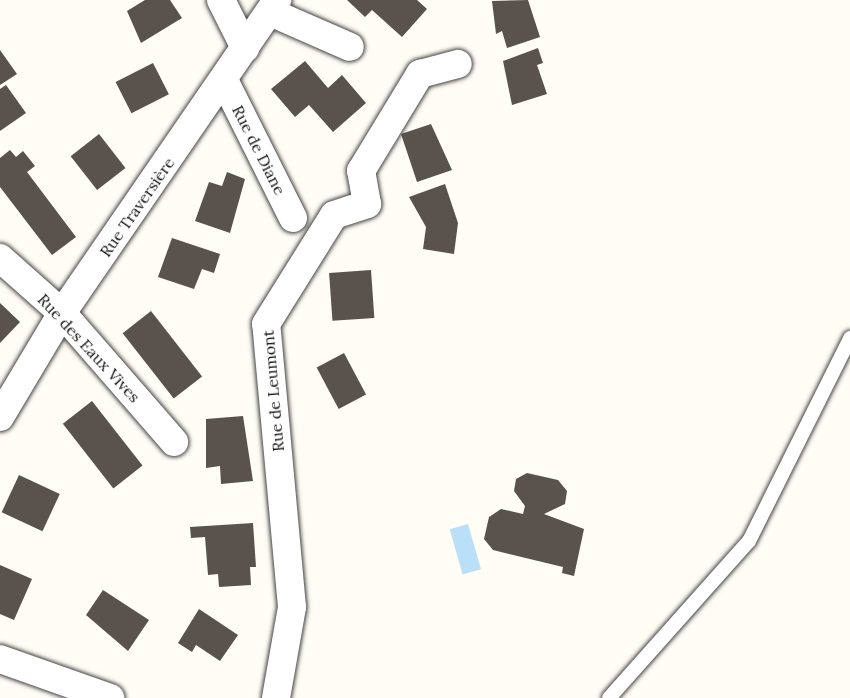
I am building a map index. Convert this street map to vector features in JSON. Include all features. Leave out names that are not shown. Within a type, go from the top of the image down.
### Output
[{"type":"street","points":[[221,0],[244,48]]},
{"type":"street","points":[[274,6],[350,47]]},
{"type":"street","name":"Rue Traversière","points":[[0,417],[62,313],[225,82],[244,48],[274,6]]},
{"type":"street","name":"Rue de Leumont","points":[[276,698],[292,608],[266,324],[334,215],[367,204],[361,171],[420,74],[458,64]]},
{"type":"street","name":"Rue de Diane","points":[[225,82],[293,219]]},
{"type":"street","name":"Rue des Eaux Vives","points":[[0,258],[62,313],[174,442]]},
{"type":"street","points":[[0,659],[110,698]]},
{"type":"lane","points":[[609,698],[749,541],[836,357],[850,338]]},
{"type":"water","points":[[468,524],[481,569],[463,574],[450,529]]},
{"type":"building","points":[[145,0],[170,0],[182,18],[141,43],[127,11]]},
{"type":"building","points":[[347,0],[417,0],[427,9],[402,37],[372,10],[365,17]]},
{"type":"building","points":[[528,0],[540,37],[507,48],[502,31],[496,34],[492,1]]},
{"type":"building","points":[[538,48],[543,63],[537,65],[547,94],[512,105],[503,61]]},
{"type":"building","points":[[0,50],[17,74],[0,85]]},
{"type":"building","points":[[305,61],[328,88],[342,75],[366,103],[333,132],[309,105],[295,117],[271,89]]},
{"type":"building","points":[[153,63],[169,94],[131,113],[116,82]]},
{"type":"building","points":[[6,85],[26,113],[0,131],[0,89]]},
{"type":"building","points":[[431,124],[452,170],[417,182],[401,134]]},
{"type":"building","points":[[99,134],[125,168],[97,190],[71,156]]},
{"type":"building","points":[[10,150],[16,157],[23,151],[35,166],[27,172],[76,237],[52,255],[0,187],[0,158]]},
{"type":"building","points":[[227,172],[245,179],[230,233],[195,221],[209,182],[222,186]]},
{"type":"building","points":[[445,184],[458,223],[454,254],[423,249],[426,227],[409,197]]},
{"type":"building","points":[[172,238],[220,254],[214,273],[202,269],[194,289],[158,277]]},
{"type":"building","points":[[371,270],[374,318],[332,321],[329,273]]},
{"type":"building","points":[[0,303],[20,322],[0,343]]},
{"type":"building","points":[[151,311],[202,376],[174,399],[123,333]]},
{"type":"building","points":[[344,353],[366,394],[339,409],[317,368]]},
{"type":"building","points":[[92,401],[142,466],[113,488],[63,424]]},
{"type":"building","points":[[243,416],[253,481],[221,484],[220,466],[206,468],[206,419]]},
{"type":"building","points":[[527,473],[558,480],[567,491],[565,504],[544,514],[584,529],[574,576],[562,573],[563,567],[493,550],[484,539],[489,517],[501,509],[523,514],[525,506],[514,491],[516,479]]},
{"type":"building","points":[[19,475],[60,494],[42,531],[2,512]]},
{"type":"building","points":[[253,523],[256,567],[250,567],[251,585],[219,587],[218,574],[208,575],[205,537],[191,538],[190,527]]},
{"type":"building","points":[[0,565],[32,579],[14,620],[0,614]]},
{"type":"building","points":[[103,590],[149,620],[128,651],[86,615]]},
{"type":"building","points":[[199,609],[238,635],[220,661],[196,645],[192,652],[178,643]]}]
